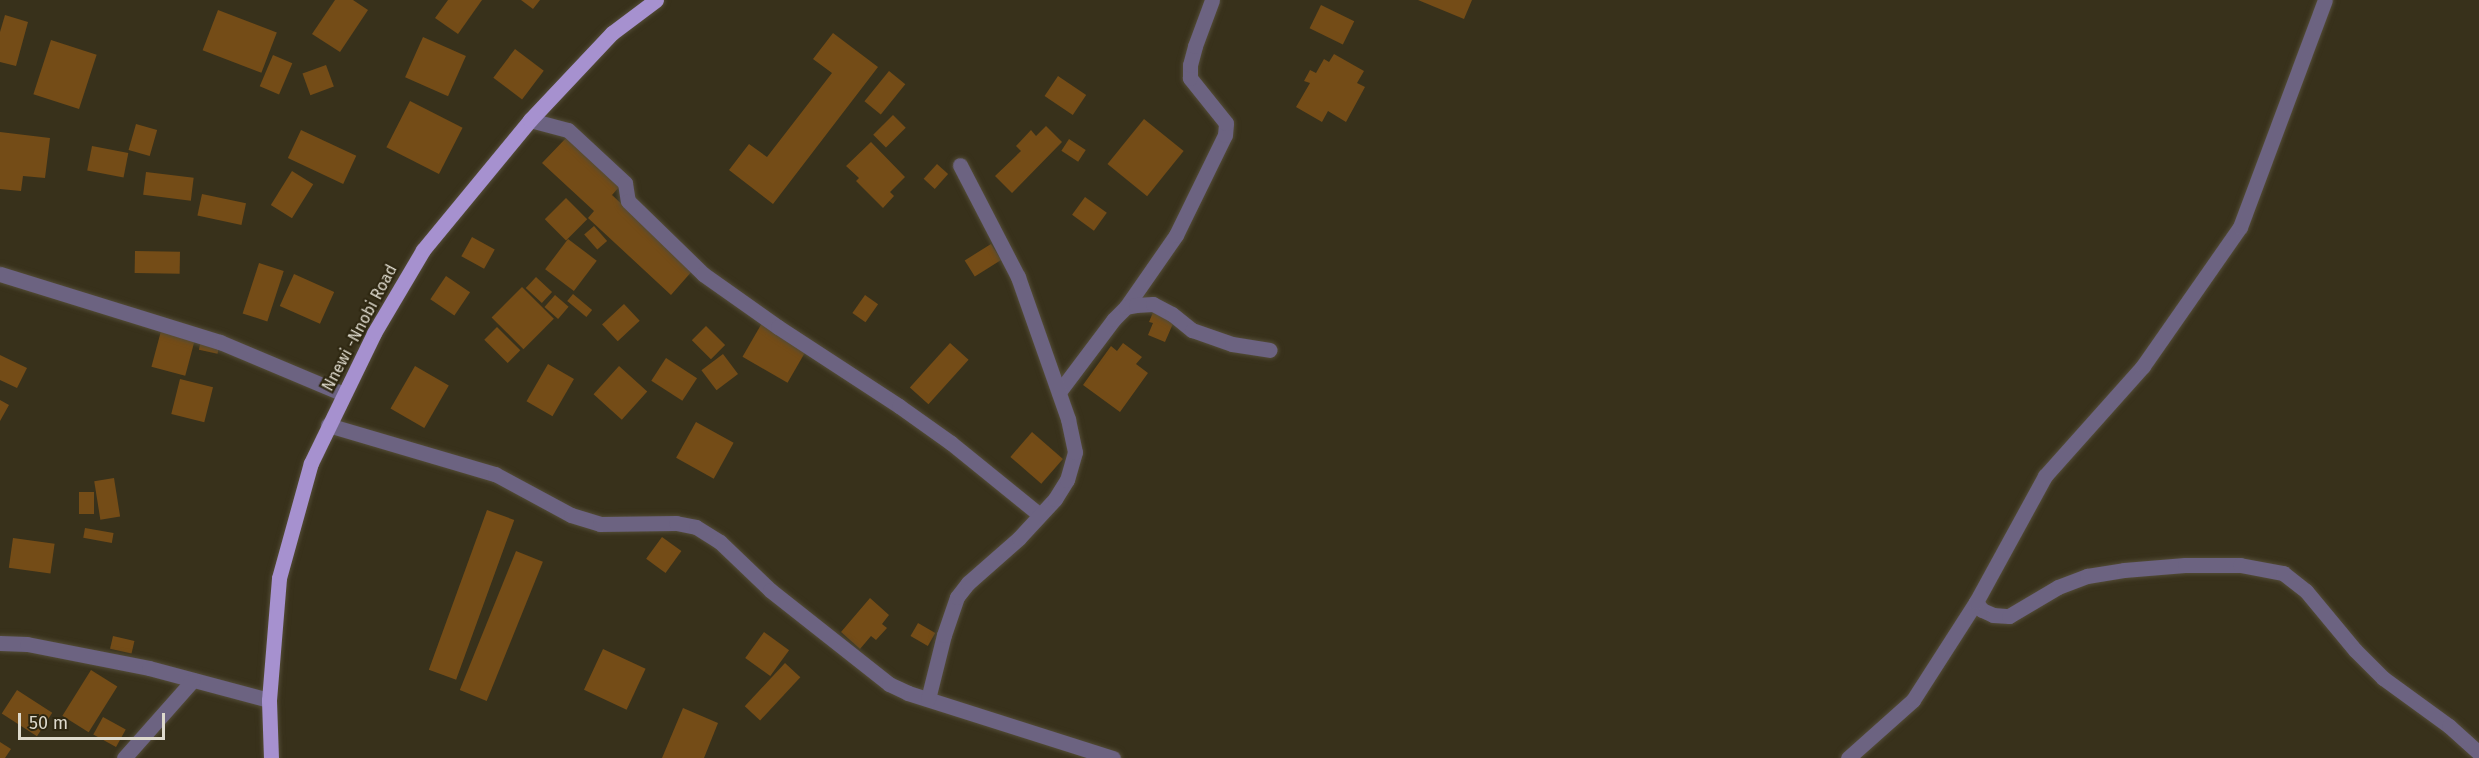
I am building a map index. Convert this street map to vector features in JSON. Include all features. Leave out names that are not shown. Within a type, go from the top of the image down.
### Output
[{"type":"main road","name":"Nnewi -Nnobi Road","points":[[270,758],[269,700],[279,578],[311,463],[374,333],[423,250],[530,120],[612,33],[656,0]]},
{"type":"street","points":[[1059,392],[1114,319],[1126,307],[1176,235],[1225,135],[1226,123],[1190,78],[1190,65],[1195,46],[1212,0]]},
{"type":"street","points":[[1848,758],[1913,700],[1976,602],[2045,476],[2143,366],[2240,227],[2325,0]]},
{"type":"street","points":[[530,120],[568,130],[626,183],[628,201],[703,273],[778,327],[908,412],[951,443],[1040,515]]},
{"type":"street","points":[[928,699],[944,635],[957,597],[968,583],[1019,538],[1040,515],[1066,480],[1075,452],[1059,392],[1018,277],[960,165]]},
{"type":"street","points":[[0,274],[220,342],[344,394]]},
{"type":"street","points":[[1126,307],[1153,304],[1172,314],[1192,330],[1232,344],[1270,350]]},
{"type":"street","points":[[328,424],[495,474],[571,515],[600,524],[676,523],[696,527],[720,542],[770,590],[889,684],[928,699],[1113,758]]},
{"type":"street","points":[[1976,602],[1982,610],[1993,615],[2009,616],[2058,587],[2086,576],[2124,570],[2185,565],[2240,565],[2283,573],[2306,591],[2355,650],[2383,678],[2449,726],[2479,753]]},
{"type":"street","points":[[0,643],[27,644],[86,655],[269,700]]},
{"type":"street","points":[[124,758],[193,680]]},
{"type":"building","points":[[335,0],[353,0],[368,10],[340,52],[312,34]]},
{"type":"building","points":[[448,0],[482,0],[458,34],[435,18]]},
{"type":"building","points":[[521,0],[540,0],[533,9]]},
{"type":"building","points":[[1418,0],[1472,0],[1464,19]]},
{"type":"building","points":[[1321,5],[1354,21],[1343,45],[1310,28]]},
{"type":"building","points":[[218,10],[277,33],[261,73],[203,50]]},
{"type":"building","points":[[5,15],[28,22],[16,66],[0,62],[0,32]]},
{"type":"building","points":[[833,33],[878,67],[773,204],[729,170],[749,144],[767,157],[832,73],[813,59]]},
{"type":"building","points":[[423,37],[466,56],[448,96],[405,77]]},
{"type":"building","points":[[51,40],[97,55],[79,109],[33,94]]},
{"type":"building","points":[[515,49],[544,71],[522,99],[493,78]]},
{"type":"building","points":[[1334,54],[1364,71],[1357,83],[1365,87],[1346,122],[1328,111],[1322,122],[1296,107],[1310,83],[1304,81],[1310,70],[1316,73],[1324,59],[1329,62]]},
{"type":"building","points":[[273,55],[292,63],[279,95],[260,86]]},
{"type":"building","points":[[326,65],[334,87],[310,95],[303,74]]},
{"type":"building","points":[[889,71],[905,84],[881,115],[864,101]]},
{"type":"building","points":[[1058,76],[1086,95],[1073,115],[1045,96]]},
{"type":"building","points":[[410,101],[463,128],[439,174],[386,147]]},
{"type":"building","points":[[893,115],[906,128],[886,148],[873,135]]},
{"type":"building","points":[[1144,119],[1184,151],[1147,196],[1107,164]]},
{"type":"building","points":[[136,124],[157,130],[150,156],[129,150]]},
{"type":"building","points":[[1046,126],[1062,142],[1012,193],[995,176],[1021,151],[1016,146],[1031,130],[1036,136]]},
{"type":"building","points":[[301,130],[356,156],[343,184],[288,158]]},
{"type":"building","points":[[0,132],[50,138],[45,178],[23,176],[21,191],[0,189]]},
{"type":"building","points":[[567,137],[620,186],[612,195],[693,270],[671,295],[588,218],[594,211],[542,163]]},
{"type":"building","points":[[1069,139],[1086,150],[1078,162],[1061,151]]},
{"type":"building","points":[[871,142],[905,177],[890,192],[894,196],[883,208],[856,181],[859,178],[846,166]]},
{"type":"building","points":[[92,146],[128,153],[124,178],[87,171]]},
{"type":"building","points":[[937,164],[948,174],[935,189],[924,179]]},
{"type":"building","points":[[292,171],[313,184],[292,218],[271,205]]},
{"type":"building","points":[[146,172],[194,178],[191,201],[143,195]]},
{"type":"building","points":[[202,194],[246,203],[241,225],[197,216]]},
{"type":"building","points":[[1085,197],[1107,213],[1094,231],[1072,215]]},
{"type":"building","points":[[566,198],[587,219],[566,240],[545,219]]},
{"type":"building","points":[[594,226],[607,241],[597,250],[584,235]]},
{"type":"building","points":[[472,237],[495,250],[484,269],[461,256]]},
{"type":"building","points":[[568,239],[597,261],[574,291],[545,269]]},
{"type":"building","points":[[991,244],[1001,260],[975,277],[965,260]]},
{"type":"building","points":[[135,251],[180,252],[180,274],[135,273]]},
{"type":"building","points":[[259,263],[284,271],[267,321],[243,313]]},
{"type":"building","points":[[294,274],[334,292],[320,324],[280,306]]},
{"type":"building","points":[[446,276],[470,292],[454,315],[430,299]]},
{"type":"building","points":[[536,277],[552,292],[542,303],[526,288]]},
{"type":"building","points":[[522,287],[554,319],[523,349],[492,317]]},
{"type":"building","points":[[573,294],[592,310],[586,317],[567,301]]},
{"type":"building","points":[[555,295],[569,307],[558,319],[545,307]]},
{"type":"building","points":[[865,295],[878,304],[865,322],[852,313]]},
{"type":"building","points":[[624,304],[640,321],[618,341],[602,324]]},
{"type":"building","points":[[1154,310],[1175,319],[1165,342],[1148,335],[1153,323],[1149,322]]},
{"type":"building","points":[[762,323],[807,349],[788,383],[742,357]]},
{"type":"building","points":[[706,326],[725,345],[711,359],[692,340]]},
{"type":"building","points":[[497,327],[520,350],[508,363],[484,340]]},
{"type":"building","points":[[161,331],[195,340],[185,376],[151,367]]},
{"type":"building","points":[[201,340],[220,344],[218,354],[199,350]]},
{"type":"building","points":[[950,343],[969,360],[928,404],[910,388]]},
{"type":"building","points":[[1123,343],[1142,357],[1136,364],[1148,373],[1120,412],[1083,385],[1111,346],[1117,351]]},
{"type":"building","points":[[723,354],[738,374],[716,390],[701,370]]},
{"type":"building","points":[[0,355],[27,368],[17,388],[0,380]]},
{"type":"building","points":[[666,358],[697,378],[682,401],[651,381]]},
{"type":"building","points":[[548,364],[574,379],[552,416],[526,401]]},
{"type":"building","points":[[415,366],[449,386],[424,428],[390,408]]},
{"type":"building","points":[[619,366],[647,391],[622,420],[594,394]]},
{"type":"building","points":[[180,379],[213,387],[204,422],[171,414]]},
{"type":"building","points":[[0,400],[9,405],[0,421]]},
{"type":"building","points":[[696,422],[734,443],[714,479],[676,458]]},
{"type":"building","points":[[1032,432],[1063,459],[1041,484],[1010,457]]},
{"type":"building","points":[[114,478],[120,517],[100,520],[94,481]]},
{"type":"building","points":[[79,492],[94,492],[94,514],[79,514]]},
{"type":"building","points":[[487,510],[514,520],[456,680],[429,670]]},
{"type":"building","points":[[85,528],[114,533],[112,543],[83,538]]},
{"type":"building","points":[[662,537],[681,551],[666,573],[646,559]]},
{"type":"building","points":[[13,538],[55,544],[50,574],[9,568]]},
{"type":"building","points":[[516,551],[543,562],[487,701],[460,690]]},
{"type":"building","points":[[870,598],[889,615],[882,624],[887,628],[876,640],[871,636],[860,649],[841,632]]},
{"type":"building","points":[[918,623],[935,633],[928,646],[910,636]]},
{"type":"building","points":[[764,632],[789,650],[770,676],[745,658]]},
{"type":"building","points":[[113,636],[134,641],[132,654],[110,649]]},
{"type":"building","points":[[603,649],[646,669],[627,710],[584,690]]},
{"type":"building","points":[[785,663],[800,677],[760,720],[745,706]]},
{"type":"building","points":[[91,670],[117,686],[89,732],[62,716]]},
{"type":"building","points":[[17,690],[52,713],[37,736],[2,713]]},
{"type":"building","points":[[683,708],[718,723],[704,758],[662,758]]},
{"type":"building","points":[[103,717],[126,730],[116,747],[93,734]]},
{"type":"building","points":[[0,742],[11,749],[5,758],[0,758]]}]
